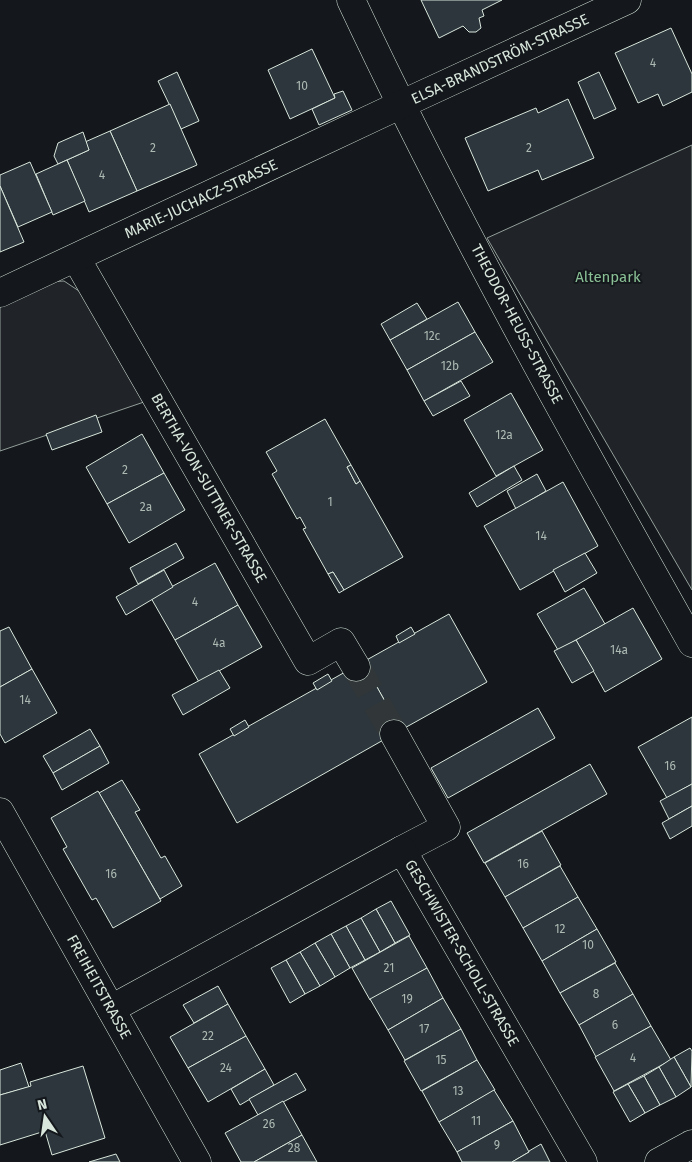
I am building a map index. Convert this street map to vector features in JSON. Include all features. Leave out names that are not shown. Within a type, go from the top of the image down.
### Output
[{"type":"street","name":"THEODOR-HEUSS-STRASSE","points":[[352,0],[400,104],[574,433],[692,643]]},
{"type":"street","name":"ELSA-BRANDSTRÖM-STRASSE","points":[[400,104],[627,0]]},
{"type":"street","name":"MARIE-JUCHACZ-STRASSE","points":[[0,293],[400,104]]},
{"type":"street","name":"BERTHA-VON-SUTTNER-STRASSE","points":[[76,258],[308,660],[341,642],[356,667]]},
{"type":"street","points":[[394,734],[446,827],[402,850]]},
{"type":"street","name":"FREIHEITSTRASSE","points":[[0,812],[197,1162]]},
{"type":"street","name":"GESCHWISTER-SCHOLL-STRASSE","points":[[111,1008],[402,850],[583,1162]]},
{"type":"street","points":[[659,1162],[692,1144]]},
{"type":"green space","name":"Altenpark","points":[[692,145],[692,590],[487,238]]},
{"type":"green space","points":[[64,281],[82,293],[144,402],[0,451],[0,302],[44,282]]},
{"type":"building","points":[[421,0],[502,0],[482,10],[484,16],[479,18],[481,28],[476,32],[469,32],[463,26],[439,38]]},
{"type":"building","points":[[671,28],[692,74],[692,92],[663,106],[658,94],[638,103],[615,53]]},
{"type":"building","points":[[312,49],[335,98],[290,119],[268,70]]},
{"type":"building","points":[[177,72],[199,121],[181,129],[158,81]]},
{"type":"building","points":[[599,72],[616,109],[594,119],[578,82]]},
{"type":"building","points":[[343,91],[352,110],[319,125],[312,109],[335,98],[334,94]]},
{"type":"building","points":[[568,99],[594,158],[542,180],[538,170],[488,191],[465,138],[536,108],[538,113]]},
{"type":"building","points":[[170,104],[197,165],[137,191],[110,131]]},
{"type":"building","points":[[110,131],[137,191],[89,212],[67,160],[89,150],[85,142]]},
{"type":"building","points":[[83,132],[89,150],[58,164],[54,156],[58,143]]},
{"type":"building","points":[[67,160],[85,201],[53,215],[36,174]]},
{"type":"building","points":[[30,162],[52,212],[18,227],[0,186],[0,175]]},
{"type":"building","points":[[0,186],[24,242],[0,252]]},
{"type":"building","points":[[458,302],[475,332],[407,370],[390,340]]},
{"type":"building","points":[[417,303],[427,319],[390,340],[381,324]]},
{"type":"building","points":[[475,332],[493,362],[424,401],[407,370]]},
{"type":"building","points":[[461,381],[470,396],[433,416],[424,401]]},
{"type":"building","points":[[511,393],[543,450],[496,476],[464,420]]},
{"type":"building","points":[[96,415],[102,432],[52,450],[46,434]]},
{"type":"building","points":[[325,419],[351,465],[347,467],[356,484],[360,481],[403,557],[344,590],[333,572],[328,574],[303,529],[306,528],[300,517],[297,519],[272,474],[277,471],[266,452]]},
{"type":"building","points":[[142,434],[164,473],[107,504],[86,467]]},
{"type":"building","points":[[351,465],[360,481],[356,484],[347,467]]},
{"type":"building","points":[[514,466],[522,480],[477,507],[469,493]]},
{"type":"building","points":[[164,473],[185,510],[129,543],[107,504]]},
{"type":"building","points":[[537,474],[546,491],[516,509],[507,491]]},
{"type":"building","points":[[563,482],[598,546],[520,590],[484,526]]},
{"type":"building","points":[[176,543],[184,558],[138,584],[130,568]]},
{"type":"building","points":[[585,553],[597,573],[565,592],[553,570]]},
{"type":"building","points":[[215,563],[238,605],[175,640],[151,598]]},
{"type":"building","points":[[164,570],[173,587],[126,615],[116,597]]},
{"type":"building","points":[[333,572],[344,590],[339,593],[328,574]]},
{"type":"building","points":[[584,588],[605,624],[558,650],[537,614]]},
{"type":"building","points":[[238,605],[262,647],[199,682],[175,640]]},
{"type":"building","points":[[633,608],[662,659],[605,692],[576,640]]},
{"type":"building","points":[[449,614],[487,682],[401,730],[363,662]]},
{"type":"building","points":[[9,627],[32,669],[0,687],[0,631]]},
{"type":"building","points":[[411,627],[415,634],[399,643],[396,636]]},
{"type":"building","points":[[576,640],[594,671],[572,683],[554,651]]},
{"type":"building","points":[[363,662],[401,730],[237,823],[199,754]]},
{"type":"building","points":[[32,669],[57,713],[5,743],[0,734],[0,687]]},
{"type":"building","points":[[219,670],[230,688],[183,715],[172,695]]},
{"type":"building","points":[[328,674],[332,681],[317,690],[313,683]]},
{"type":"building","points":[[538,708],[555,738],[448,798],[431,768]]},
{"type":"building","points":[[692,717],[692,784],[667,798],[638,747]]},
{"type":"building","points":[[245,720],[249,727],[234,736],[230,729]]},
{"type":"building","points":[[90,729],[100,746],[53,773],[43,756]]},
{"type":"building","points":[[100,746],[109,763],[62,790],[53,773]]},
{"type":"building","points":[[590,764],[607,794],[484,863],[467,833]]},
{"type":"building","points":[[122,780],[140,810],[135,812],[161,858],[165,856],[182,886],[160,899],[99,793]]},
{"type":"building","points":[[692,784],[692,806],[669,819],[660,801]]},
{"type":"building","points":[[98,791],[161,901],[113,928],[96,898],[92,900],[63,849],[67,847],[51,818]]},
{"type":"building","points":[[692,806],[692,826],[670,839],[662,823]]},
{"type":"building","points":[[542,831],[561,865],[505,897],[485,863]]},
{"type":"building","points":[[560,866],[578,897],[523,928],[505,897]]},
{"type":"building","points":[[578,897],[597,929],[542,961],[523,928]]},
{"type":"building","points":[[391,901],[410,935],[395,943],[376,909]]},
{"type":"building","points":[[376,909],[395,943],[380,952],[361,918]]},
{"type":"building","points":[[361,918],[380,952],[365,960],[346,926]]},
{"type":"building","points":[[346,926],[365,960],[350,968],[331,934]]},
{"type":"building","points":[[597,929],[616,962],[560,993],[542,961]]},
{"type":"building","points":[[331,934],[350,968],[335,977],[315,943]]},
{"type":"building","points":[[409,936],[427,968],[370,1000],[352,968]]},
{"type":"building","points":[[315,943],[335,977],[320,986],[300,952]]},
{"type":"building","points":[[300,952],[320,986],[305,994],[286,960]]},
{"type":"building","points":[[286,960],[305,994],[290,1003],[271,968]]},
{"type":"building","points":[[615,963],[633,994],[579,1025],[560,993]]},
{"type":"building","points":[[427,968],[443,998],[388,1030],[370,999]]},
{"type":"building","points":[[218,986],[228,1004],[194,1023],[183,1005]]},
{"type":"building","points":[[633,994],[651,1026],[596,1057],[579,1025]]},
{"type":"building","points":[[443,998],[461,1029],[405,1060],[388,1030]]},
{"type":"building","points":[[228,1004],[246,1036],[188,1068],[170,1037]]},
{"type":"building","points":[[651,1026],[671,1060],[614,1091],[595,1057]]},
{"type":"building","points":[[461,1029],[477,1060],[421,1091],[404,1061]]},
{"type":"building","points":[[246,1036],[265,1069],[208,1102],[188,1068]]},
{"type":"building","points":[[690,1048],[692,1051],[691,1087],[674,1057]]},
{"type":"building","points":[[674,1057],[691,1087],[676,1097],[659,1067]]},
{"type":"building","points":[[477,1060],[495,1090],[439,1122],[422,1091]]},
{"type":"building","points":[[21,1063],[29,1087],[0,1095],[0,1070]]},
{"type":"building","points":[[83,1066],[105,1138],[52,1155],[45,1131],[0,1145],[0,1095],[31,1086],[30,1082]]},
{"type":"building","points":[[659,1067],[676,1097],[660,1105],[644,1076]]},
{"type":"building","points":[[265,1069],[274,1085],[240,1105],[231,1089]]},
{"type":"building","points":[[296,1073],[306,1090],[258,1115],[249,1099]]},
{"type":"building","points":[[644,1076],[660,1105],[645,1113],[628,1084]]},
{"type":"building","points":[[628,1084],[645,1113],[630,1122],[613,1092]]},
{"type":"building","points":[[494,1090],[513,1121],[457,1152],[439,1122]]},
{"type":"building","points":[[283,1101],[302,1135],[254,1162],[241,1162],[225,1133]]},
{"type":"building","points":[[513,1121],[529,1152],[512,1162],[462,1162],[457,1152]]},
{"type":"building","points":[[302,1135],[317,1162],[254,1162]]},
{"type":"building","points":[[541,1144],[550,1162],[512,1162],[529,1152]]},
{"type":"building","points":[[116,1154],[120,1162],[89,1162]]},
{"type":"tunnel","points":[[356,667],[394,734]]}]
